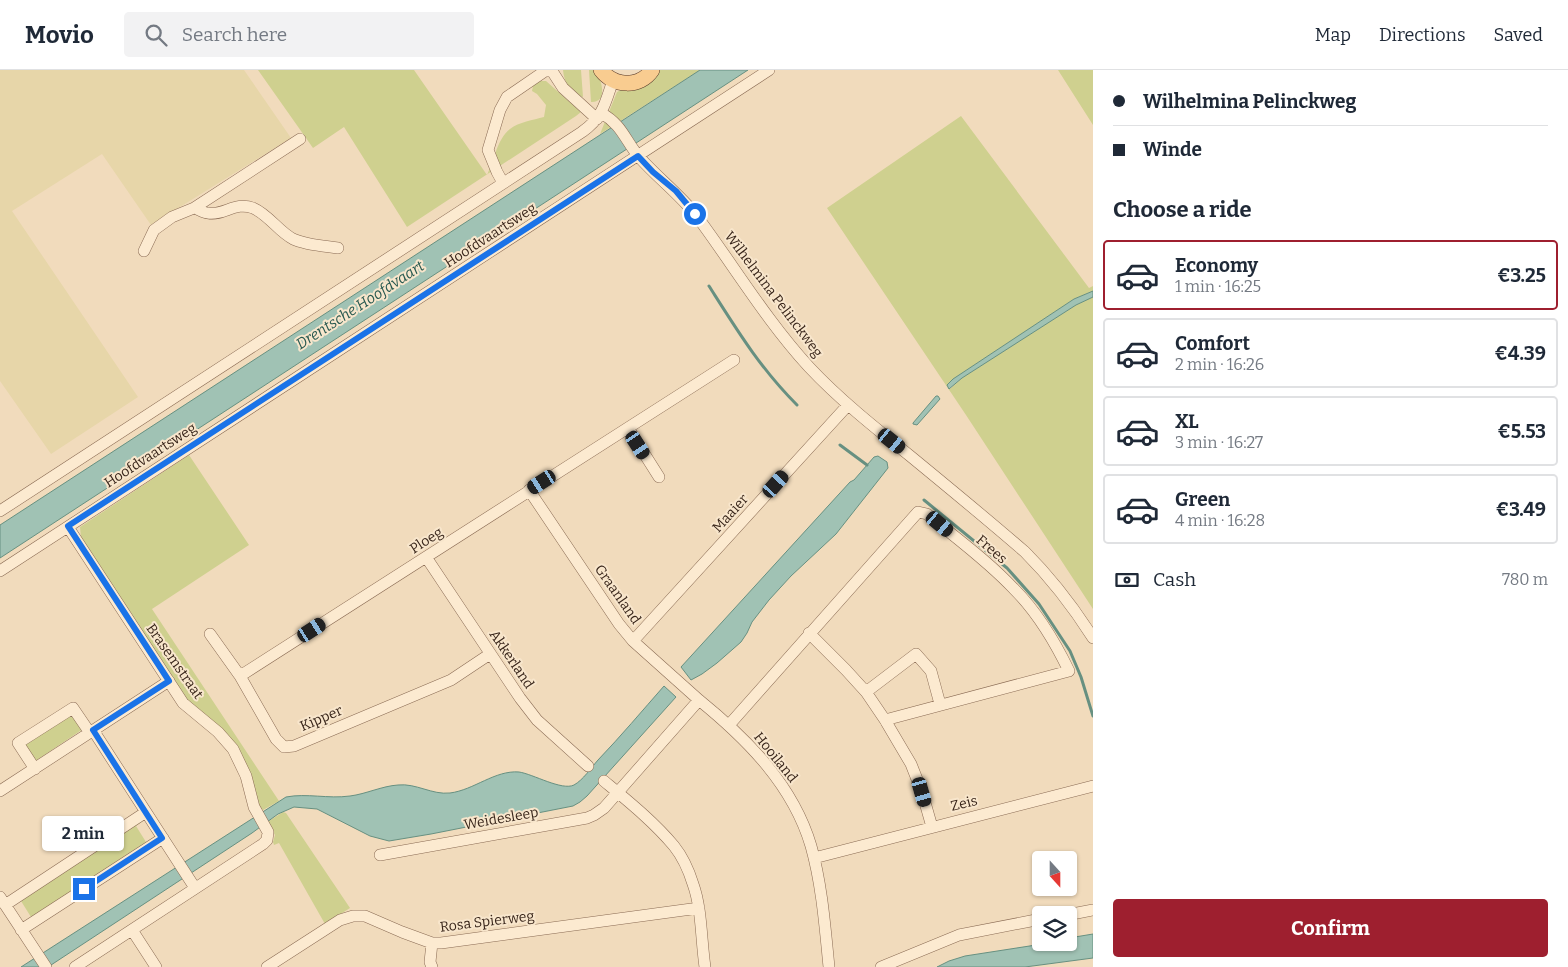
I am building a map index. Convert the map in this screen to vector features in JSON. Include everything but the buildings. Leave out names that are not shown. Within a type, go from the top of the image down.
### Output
[{"type":"main road","points":[[601,70],[613,80],[622,83],[633,83],[642,80],[652,70]]},
{"type":"street","name":"Hoofdvaartsweg","points":[[0,571],[635,151],[769,70]]},
{"type":"street","points":[[504,183],[488,150],[503,103],[507,97],[545,71],[552,71],[562,88],[599,116]]},
{"type":"street","points":[[0,511],[582,132],[599,116],[613,80]]},
{"type":"street","name":"Wilhelmina Pelinckweg","points":[[599,116],[610,118],[618,125],[635,151],[653,172],[676,191],[695,214],[780,332],[810,367],[848,405],[1025,552],[1050,577],[1093,638]]},
{"type":"street","points":[[144,251],[154,230],[172,217],[194,208],[300,139]]},
{"type":"street","points":[[194,208],[209,214],[238,206],[253,208],[266,216],[294,240],[338,248]]},
{"type":"street","name":"Ploeg","points":[[240,676],[734,360]]},
{"type":"street","name":"Maaier","points":[[633,641],[848,405]]},
{"type":"street","points":[[628,428],[660,477]]},
{"type":"street","name":"Graanland","points":[[530,490],[618,622],[633,641],[699,700]]},
{"type":"street","name":"Frees","points":[[729,725],[918,512],[927,514],[1015,589],[1036,614],[1070,671],[885,720]]},
{"type":"street","name":"Brasemstraat","points":[[68,526],[183,703],[218,732],[236,754],[246,776],[257,814],[268,832],[264,844],[195,888]]},
{"type":"street","name":"Akkerland","points":[[426,557],[520,698],[538,720],[588,766]]},
{"type":"street","points":[[809,633],[866,692],[885,720],[911,764],[922,792],[932,827]]},
{"type":"street","name":"Kipper","points":[[210,634],[240,676],[276,739],[284,747],[294,746],[451,680],[490,654]]},
{"type":"street","points":[[866,692],[916,654],[931,671],[940,704]]},
{"type":"street","points":[[0,791],[169,681]]},
{"type":"street","points":[[617,792],[699,700]]},
{"type":"street","name":"Hooiland","points":[[699,700],[729,725],[763,761],[789,798],[801,820],[814,858],[822,900],[829,967]]},
{"type":"street","points":[[35,768],[18,743],[73,708],[146,812],[195,888],[75,967]]},
{"type":"street","points":[[604,781],[675,847],[693,884],[699,908],[704,967]]},
{"type":"street","name":"Zeis","points":[[814,858],[1093,786]]},
{"type":"street","name":"Weidesleep","points":[[380,855],[587,818],[604,808],[617,792]]},
{"type":"street","points":[[46,967],[2,901],[146,812]]},
{"type":"street","points":[[22,930],[162,838]]},
{"type":"street","name":"Rosa Spierweg","points":[[268,967],[340,920],[353,916],[365,916],[432,943],[441,943],[699,908]]},
{"type":"street","points":[[1077,913],[1093,910]]},
{"type":"street","points":[[881,967],[959,935],[1032,922]]},
{"type":"street","points":[[132,930],[156,967]]},
{"type":"street","points":[[432,943],[430,962],[432,967]]},
{"type":"shaded area","points":[[0,70],[244,70],[291,138],[151,225],[102,154],[12,211],[138,397],[51,454],[0,381]]},
{"type":"green space","points":[[258,70],[414,70],[487,175],[407,227],[344,127],[313,148]]},
{"type":"green space","points":[[563,70],[581,70],[583,97],[568,87]]},
{"type":"green space","points":[[589,70],[596,70],[602,90],[600,99],[591,102]]},
{"type":"green space","points":[[657,70],[700,70],[600,134],[617,92]]},
{"type":"green space","points":[[1058,70],[1093,70],[1093,125]]},
{"type":"green space","points":[[540,81],[546,81],[581,112],[576,116],[487,174],[502,138],[510,129],[544,117],[546,105],[532,91],[533,86]]},
{"type":"green space","points":[[961,116],[1089,288],[1093,286],[1093,291],[1074,299],[953,379],[950,389],[962,378],[1076,305],[1093,297],[1093,609],[827,208]]},
{"type":"green space","points":[[189,455],[249,545],[152,609],[279,801],[263,810],[259,809],[252,780],[187,701],[81,538],[80,527]]},
{"type":"green space","points":[[73,714],[83,729],[34,762],[24,747],[26,742]]},
{"type":"green space","points":[[283,812],[286,813],[350,908],[325,924],[279,843],[274,845],[275,835],[268,823]]},
{"type":"green space","points":[[142,819],[143,821],[136,826],[146,842],[154,837],[155,839],[24,922],[31,917],[21,901]]},
{"type":"water","name":"Drentsche Hoofdvaart","points":[[700,70],[748,70],[0,558],[0,525]]},
{"type":"water","points":[[1093,291],[1093,297],[1076,305],[962,378],[949,389],[947,385],[953,379],[1074,299]]},
{"type":"water","points":[[936,396],[940,399],[917,425],[913,424],[913,423]]},
{"type":"water","points":[[878,456],[887,462],[888,468],[836,534],[791,576],[769,600],[752,622],[741,642],[717,663],[691,680],[681,667],[850,482],[854,480],[874,457]]},
{"type":"water","points":[[664,686],[676,697],[587,796],[573,806],[389,841],[370,836],[317,809],[294,807],[278,814],[48,967],[21,967],[286,797],[350,796],[398,785],[450,793],[510,772],[525,773],[562,786],[574,785],[584,777]]},
{"type":"water","points":[[1093,934],[1093,958],[1025,967],[937,967],[965,956],[1032,946],[1032,951],[1077,951],[1077,937]]},
{"type":"waterway","points":[[709,286],[760,363],[797,405]]},
{"type":"waterway","points":[[840,445],[867,465]]},
{"type":"waterway","points":[[924,500],[1007,568],[1039,604],[1070,651],[1081,677],[1093,716]]},
{"type":"route","points":[[84,889],[162,838],[93,730],[169,681],[68,526],[638,156],[653,172],[676,191],[695,214]]}]
